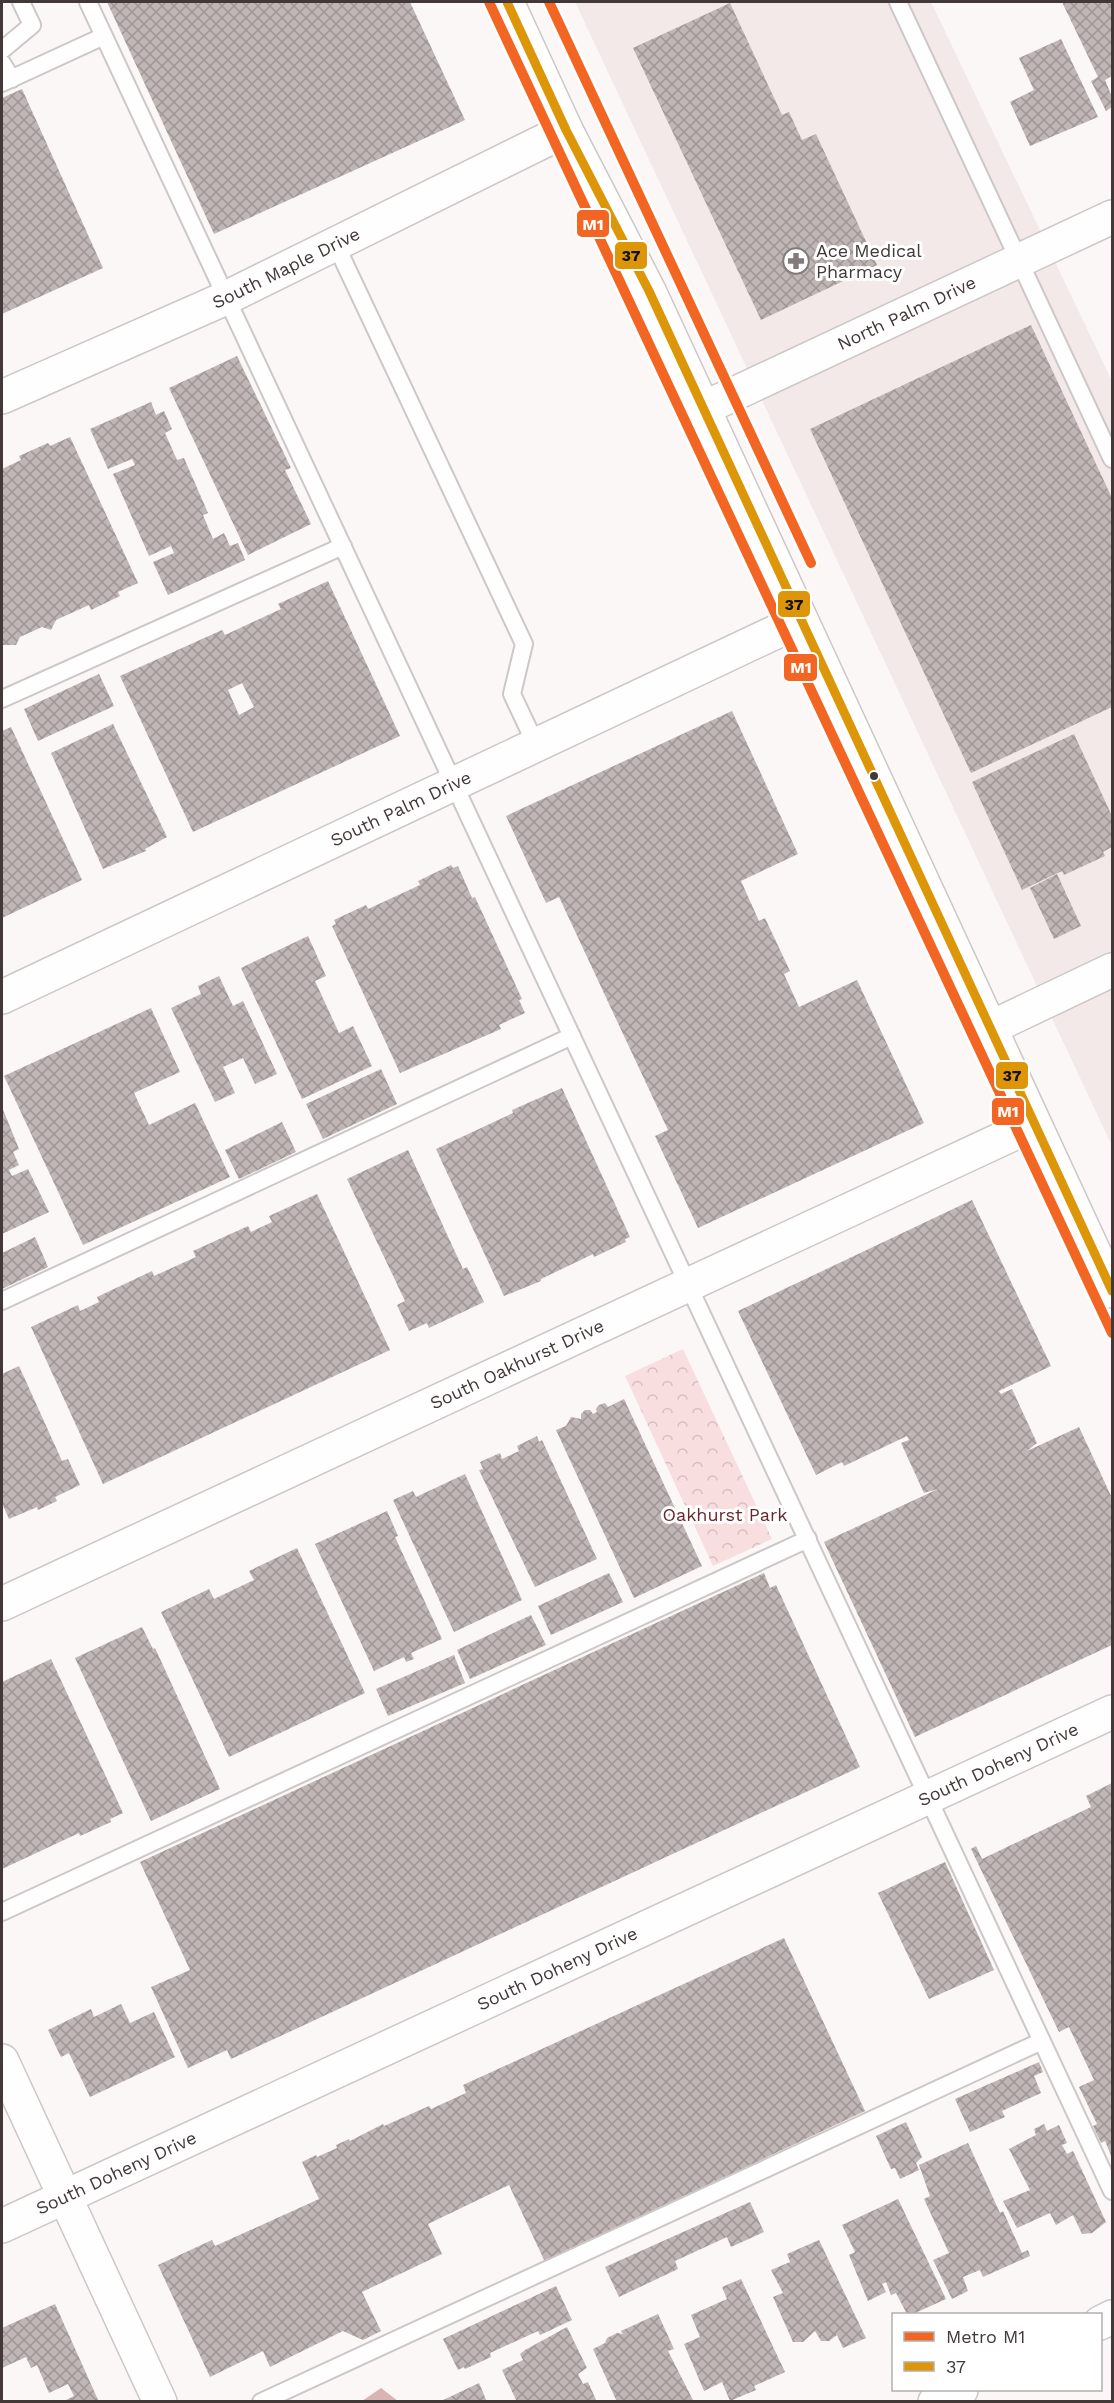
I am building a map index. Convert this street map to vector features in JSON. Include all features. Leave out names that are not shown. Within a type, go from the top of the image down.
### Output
[{"type":"street","points":[[507,2],[566,129],[649,291],[1113,1291]]},
{"type":"street","name":"South Maple Drive","points":[[2,397],[226,297],[566,129]]},
{"type":"street","name":"North Palm Drive","points":[[702,409],[1113,217]]},
{"type":"street","name":"South Palm Drive","points":[[2,997],[801,620]]},
{"type":"street","points":[[990,1028],[1113,970]]},
{"type":"street","name":"South Oakhurst Drive","points":[[2,1604],[1035,1124]]},
{"type":"street","name":"South Doheny Drive","points":[[2,2226],[1113,1712]]},
{"type":"street","points":[[2,2061],[160,2402]]},
{"type":"street","points":[[935,2402],[959,2391]]},
{"type":"lane","points":[[2,50],[32,25],[21,2]]},
{"type":"lane","points":[[88,2],[1113,2191]]},
{"type":"lane","points":[[898,2],[1113,459]]},
{"type":"lane","points":[[2,63],[7,81],[104,36]]},
{"type":"lane","points":[[336,243],[524,644],[512,694],[536,745]]},
{"type":"lane","points":[[2,699],[342,546]]},
{"type":"lane","points":[[2,1300],[572,1036]]},
{"type":"lane","points":[[2,1912],[808,1539]]},
{"type":"lane","points":[[261,2402],[1042,2041]]},
{"type":"shaded area","points":[[575,2],[931,2],[1112,381],[1112,1146]]},
{"type":"shaded area","points":[[381,2388],[398,2401],[362,2401]]},
{"type":"green space","name":"Oakhurst Park","points":[[683,1349],[772,1539],[713,1566],[625,1376]]},
{"type":"building","points":[[107,2],[410,2],[465,120],[214,234]]},
{"type":"building","points":[[1062,2],[1112,2],[1112,76],[1105,80],[1112,97],[1112,107],[1106,111],[1091,81],[1098,77]]},
{"type":"building","points":[[730,3],[782,115],[789,112],[802,140],[816,134],[877,265],[761,320],[633,48]]},
{"type":"building","points":[[1061,39],[1098,117],[1030,146],[1010,102],[1034,90],[1019,58]]},
{"type":"building","points":[[22,89],[103,268],[2,314],[2,98]]},
{"type":"building","points":[[1031,325],[1112,498],[1112,707],[971,773],[810,429]]},
{"type":"building","points":[[237,356],[291,468],[285,470],[311,524],[248,555],[169,388]]},
{"type":"building","points":[[151,402],[156,415],[164,411],[172,429],[165,433],[177,460],[184,458],[208,513],[203,515],[213,539],[224,533],[230,546],[238,543],[245,560],[168,595],[153,562],[174,553],[171,546],[149,556],[113,474],[135,465],[132,459],[108,469],[90,429]]},
{"type":"building","points":[[70,437],[138,583],[118,592],[120,596],[91,610],[89,605],[56,620],[51,630],[42,627],[20,637],[16,645],[2,645],[2,469],[21,460],[19,456],[48,443],[50,446]]},
{"type":"building","points":[[328,581],[400,736],[193,832],[120,676],[222,630],[225,635],[281,609],[278,604]],"holes":[[[242,683],[254,707],[239,715],[228,690]]]},
{"type":"building","points":[[99,674],[114,706],[38,741],[24,709]]},
{"type":"building","points":[[732,711],[798,854],[741,881],[759,921],[765,918],[790,971],[784,974],[799,1007],[857,980],[924,1123],[698,1228],[655,1136],[668,1130],[559,897],[546,903],[506,816]]},
{"type":"building","points":[[113,724],[167,837],[145,849],[146,851],[103,869],[51,753]]},
{"type":"building","points":[[11,727],[82,880],[2,918],[2,731]]},
{"type":"building","points":[[1074,734],[1112,816],[1112,847],[1103,852],[1105,856],[1064,875],[1062,871],[1022,890],[972,782]]},
{"type":"building","points":[[451,865],[453,868],[458,866],[472,898],[475,897],[522,999],[519,1000],[525,1013],[499,1025],[501,1029],[400,1073],[332,926],[336,924],[334,920],[366,905],[368,909],[420,885],[418,881]]},
{"type":"building","points":[[1057,874],[1081,926],[1054,939],[1030,888]]},
{"type":"building","points":[[308,936],[326,976],[315,981],[339,1033],[353,1026],[372,1066],[302,1099],[241,968]]},
{"type":"building","points":[[219,976],[233,1006],[243,1001],[277,1074],[255,1084],[243,1058],[223,1067],[235,1093],[215,1102],[171,1008],[201,994],[198,986]]},
{"type":"building","points":[[151,1008],[180,1072],[134,1093],[149,1125],[195,1103],[230,1177],[83,1245],[4,1076]]},
{"type":"building","points":[[381,1069],[397,1104],[323,1139],[306,1104]]},
{"type":"building","points":[[562,1088],[630,1237],[625,1239],[626,1242],[594,1257],[593,1254],[541,1281],[504,1296],[436,1149],[513,1113],[512,1110]]},
{"type":"building","points":[[2,1107],[19,1149],[13,1152],[19,1165],[9,1170],[12,1176],[28,1169],[49,1212],[2,1234]]},
{"type":"building","points":[[282,1122],[296,1152],[239,1179],[225,1150]]},
{"type":"building","points":[[408,1150],[463,1269],[467,1267],[484,1302],[429,1328],[427,1323],[409,1331],[397,1305],[405,1301],[347,1179]]},
{"type":"building","points":[[317,1194],[390,1350],[103,1484],[31,1327],[78,1305],[80,1311],[99,1302],[97,1297],[152,1271],[154,1276],[196,1257],[193,1251],[248,1226],[251,1232],[272,1222],[269,1216]]},
{"type":"building","points":[[972,1200],[1051,1366],[999,1391],[1001,1394],[1012,1389],[1037,1443],[1027,1451],[1079,1427],[1112,1498],[1112,1645],[915,1737],[824,1542],[938,1489],[924,1493],[901,1443],[909,1440],[907,1436],[844,1466],[842,1462],[816,1475],[738,1311]]},
{"type":"building","points":[[35,1237],[48,1267],[2,1289],[2,1253]]},
{"type":"building","points":[[19,1366],[62,1461],[68,1459],[80,1485],[55,1497],[57,1501],[9,1519],[2,1503],[2,1374]]},
{"type":"building","points":[[624,1399],[702,1566],[634,1598],[556,1430],[566,1426],[571,1417],[581,1419],[581,1414],[585,1410],[590,1410],[593,1414],[597,1412],[599,1405],[605,1403],[608,1407]]},
{"type":"building","points":[[537,1436],[539,1442],[542,1440],[597,1559],[535,1587],[479,1470],[483,1469],[480,1462],[500,1453],[502,1459],[519,1451],[517,1446]]},
{"type":"building","points":[[465,1474],[522,1600],[454,1632],[393,1500],[413,1491],[416,1497]]},
{"type":"building","points":[[387,1511],[398,1536],[395,1537],[442,1639],[411,1653],[414,1659],[406,1662],[404,1657],[374,1671],[315,1544]]},
{"type":"building","points":[[297,1548],[365,1693],[229,1757],[161,1612],[209,1589],[214,1599],[254,1580],[249,1571]]},
{"type":"building","points":[[609,1573],[623,1602],[551,1635],[538,1606]]},
{"type":"building","points":[[764,1573],[770,1588],[776,1585],[860,1767],[231,2059],[227,2050],[188,2068],[151,1987],[190,1970],[140,1862]]},
{"type":"building","points":[[531,1615],[546,1645],[470,1679],[457,1650]]},
{"type":"building","points":[[142,1627],[153,1649],[155,1648],[220,1789],[151,1821],[75,1658]]},
{"type":"building","points":[[454,1655],[465,1683],[388,1716],[376,1689]]},
{"type":"building","points":[[51,1659],[123,1813],[110,1819],[111,1822],[80,1836],[79,1833],[2,1869],[2,1682]]},
{"type":"building","points":[[1112,1783],[1112,2158],[1105,2141],[1101,2143],[1093,2126],[1097,2124],[1079,2087],[1094,2080],[1069,2027],[1059,2032],[971,1849],[976,1846],[982,1859],[1091,1807],[1086,1796]]},
{"type":"building","points":[[945,1862],[994,1970],[929,1999],[878,1893]]},
{"type":"building","points":[[784,1938],[865,2111],[545,2262],[509,2185],[428,2224],[442,2254],[362,2292],[381,2331],[363,2340],[343,2331],[270,2367],[263,2351],[210,2377],[158,2265],[212,2240],[215,2246],[319,2199],[302,2162],[337,2148],[336,2145],[349,2139],[350,2141],[383,2124],[384,2126],[429,2106],[431,2109],[466,2093],[463,2085]]},
{"type":"building","points":[[121,2004],[130,2023],[154,2012],[175,2057],[90,2097],[69,2053],[61,2057],[48,2030],[91,2009],[94,2017]]},
{"type":"building","points":[[1039,2062],[1043,2072],[1034,2076],[1041,2093],[1002,2111],[1005,2117],[970,2132],[955,2099]]},
{"type":"building","points":[[906,2122],[922,2157],[916,2163],[919,2170],[900,2179],[895,2168],[891,2169],[876,2136]]},
{"type":"building","points":[[1044,2124],[1047,2131],[1059,2125],[1067,2143],[1062,2145],[1067,2154],[1073,2151],[1106,2222],[1092,2233],[1082,2234],[1073,2215],[1056,2225],[1050,2213],[1017,2228],[1003,2201],[1030,2190],[1009,2149],[1036,2135],[1034,2129]]},
{"type":"building","points":[[968,2143],[1000,2213],[1003,2211],[1022,2253],[1028,2250],[1030,2256],[983,2277],[980,2270],[963,2277],[968,2291],[952,2299],[933,2260],[949,2253],[924,2199],[930,2196],[919,2165]]},
{"type":"building","points":[[898,2199],[946,2299],[915,2313],[906,2313],[896,2293],[891,2295],[886,2282],[882,2284],[886,2292],[868,2301],[849,2255],[855,2252],[842,2225]]},
{"type":"building","points":[[750,2202],[764,2232],[731,2247],[727,2237],[675,2261],[678,2269],[619,2297],[605,2267]]},
{"type":"building","points":[[819,2240],[866,2338],[843,2348],[837,2335],[829,2341],[821,2341],[815,2331],[803,2342],[793,2342],[773,2297],[783,2293],[771,2270],[790,2262],[787,2254]]},
{"type":"building","points":[[741,2279],[785,2372],[754,2386],[756,2390],[730,2401],[722,2382],[704,2391],[684,2344],[700,2337],[691,2315],[727,2299],[722,2287]]},
{"type":"building","points":[[556,2286],[572,2320],[540,2335],[538,2331],[490,2353],[491,2357],[458,2370],[443,2339]]},
{"type":"building","points":[[55,2304],[99,2402],[62,2402],[74,2396],[68,2384],[49,2393],[37,2365],[31,2368],[26,2357],[2,2368],[2,2328]]},
{"type":"building","points":[[658,2314],[674,2349],[668,2351],[694,2402],[617,2402],[593,2349],[605,2343],[607,2338],[617,2333],[623,2334],[621,2331]]},
{"type":"building","points":[[567,2327],[587,2368],[578,2374],[583,2384],[588,2382],[597,2402],[517,2402],[502,2370],[523,2360],[520,2354],[525,2350]]},
{"type":"building","points":[[479,2383],[487,2402],[439,2402]]},
{"type":"metro line","name":"M1","points":[[489,2],[1112,1333]]},
{"type":"metro line","name":"M1","points":[[549,2],[811,563]]},
{"type":"transit line","name":"37","points":[[507,2],[566,130],[649,291],[1112,1291]]},
{"type":"place","name":"Ace Medical Pharmacy","points":[[796,261]]}]
